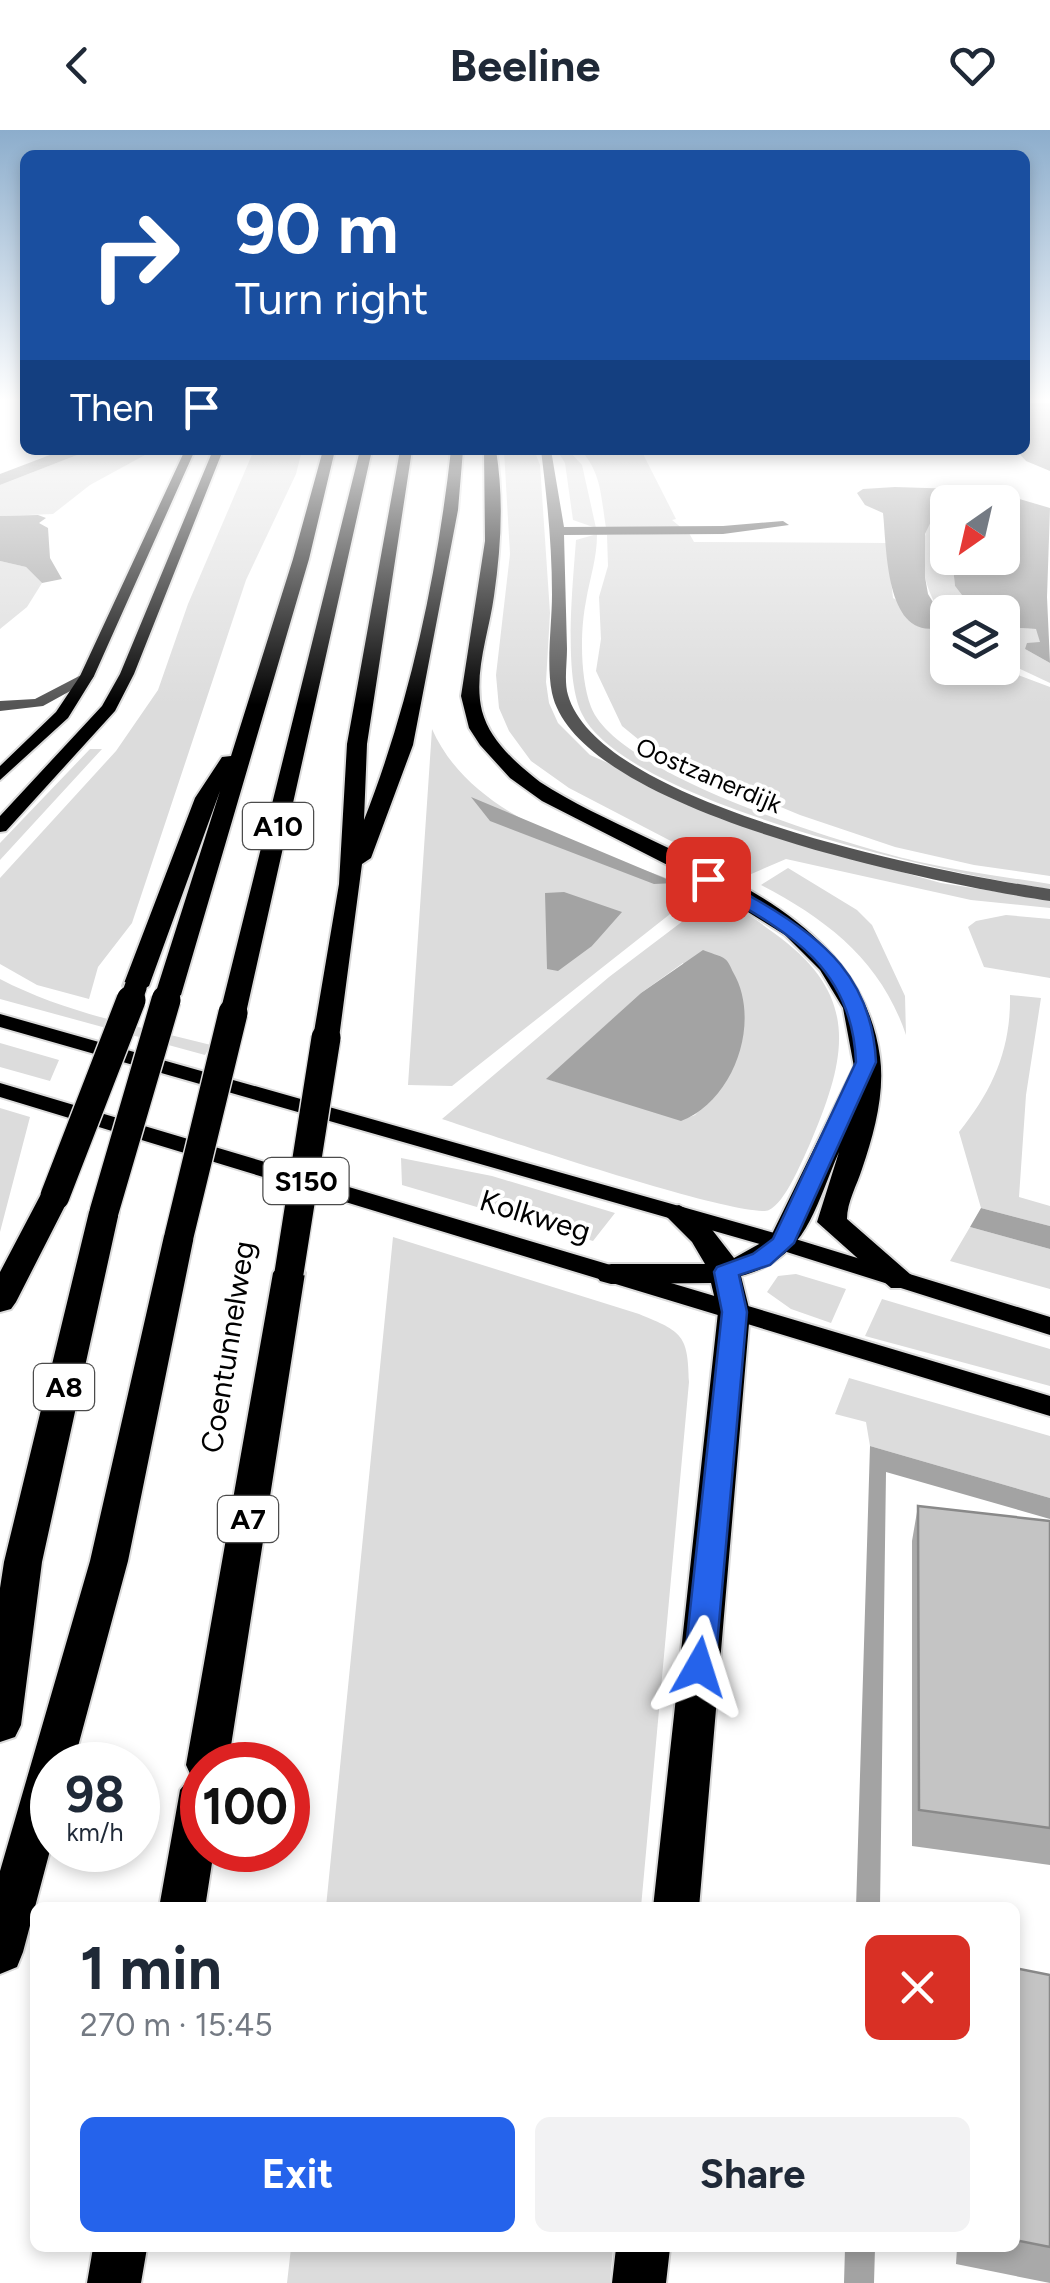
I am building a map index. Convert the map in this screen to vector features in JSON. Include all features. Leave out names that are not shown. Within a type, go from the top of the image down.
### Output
[{"type":"highway","name":"A8","points":[[0,1725],[23,1562],[104,1212],[314,503]]},
{"type":"highway","name":"A10","points":[[0,1952],[109,1561],[179,1236],[355,503]]},
{"type":"highway","points":[[350,884],[357,744],[397,503]]},
{"type":"highway","points":[[350,884],[403,745],[452,503]]},
{"type":"highway","points":[[490,503],[490,558],[471,696],[478,725],[498,756],[536,789],[739,895],[816,948],[838,972],[857,1006],[865,1034],[866,1062],[864,1116],[832,1222],[902,1281]]},
{"type":"highway","name":"A8","points":[[0,1302],[55,1196],[204,798],[247,734]]},
{"type":"highway","name":"Coentunnelweg","points":[[211,1742],[350,884]]},
{"type":"highway","points":[[611,1274],[726,1272],[761,1260],[782,1243],[866,1062]]},
{"type":"highway","points":[[677,1902],[734,1312],[718,1252],[703,1232],[679,1214]]},
{"type":"highway","points":[[183,1902],[188,1872]]},
{"type":"highway","points":[[114,2283],[119,2252]]},
{"type":"highway","points":[[640,2283],[643,2252]]},
{"type":"main road","points":[[0,775],[62,716],[87,676],[164,503]]},
{"type":"main road","points":[[0,827],[108,708],[127,674],[196,503]]},
{"type":"main road","name":"Kolkweg","points":[[0,1020],[782,1243],[1050,1326]]},
{"type":"main road","name":"Kolkweg","points":[[0,1090],[1050,1406]]},
{"type":"street","name":"Oostzanerdijk","points":[[554,503],[562,705],[578,732],[606,756],[681,794],[835,852],[939,878],[1050,896]]},
{"type":"street","points":[[558,531],[723,530],[783,525]]},
{"type":"street","points":[[0,706],[38,703],[87,676]]},
{"type":"shaded area","points":[[0,503],[66,503],[53,514],[0,516]]},
{"type":"shaded area","points":[[231,503],[282,503],[246,580],[132,923],[98,967],[89,999],[37,985],[0,964],[0,878],[116,751],[158,690],[188,604]]},
{"type":"shaded area","points":[[507,503],[543,503],[550,613],[546,682],[549,703],[558,723],[590,755],[773,836],[941,883],[1050,900],[1050,908],[971,900],[786,859],[742,878],[569,788],[531,761],[509,731],[499,708],[496,675],[510,554]]},
{"type":"shaded area","points":[[571,503],[591,503],[596,528],[573,520]]},
{"type":"shaded area","points":[[602,503],[668,503],[676,519],[672,520],[683,529],[606,528]]},
{"type":"shaded area","points":[[864,503],[930,503],[925,577],[930,597],[930,628],[911,623],[893,592],[883,513]]},
{"type":"shaded area","points":[[1020,503],[1050,508],[1050,663],[1025,649],[1027,643],[1040,642],[1036,629],[1020,628],[1020,595],[962,595],[955,586],[954,575],[1020,575]]},
{"type":"shaded area","points":[[0,516],[46,518],[39,523],[48,528],[50,558],[62,579],[42,583],[26,567],[0,561]]},
{"type":"shaded area","points":[[930,519],[930,575],[954,575],[955,586],[962,595],[931,595],[923,568]]},
{"type":"shaded area","points":[[689,533],[694,542],[887,543],[893,598],[930,619],[930,685],[1020,685],[1020,676],[1050,687],[1050,876],[974,865],[895,847],[800,815],[680,765],[644,744],[622,726],[596,671],[601,639],[599,597],[608,566],[607,535]]},
{"type":"shaded area","points":[[597,534],[584,613],[583,669],[591,707],[609,732],[642,757],[686,781],[788,823],[915,861],[1050,884],[1050,889],[942,869],[796,830],[660,777],[611,747],[582,714],[571,654],[576,540]]},
{"type":"shaded area","points":[[0,561],[26,567],[42,583],[27,607],[0,629]]},
{"type":"shaded area","points":[[1020,628],[1037,629],[1042,642],[1025,649],[1050,663],[1050,683],[1020,669]]},
{"type":"shaded area","points":[[432,729],[453,763],[480,791],[513,814],[589,850],[704,893],[679,907],[452,1086],[408,1085]],"holes":[[[546,893],[611,922],[592,946]]]},
{"type":"shaded area","points":[[90,749],[102,749],[0,860],[0,843]]},
{"type":"shaded area","points":[[471,797],[676,883],[654,884],[490,821]]},
{"type":"shaded area","points":[[788,868],[857,910],[872,925],[905,996],[906,1035],[882,985],[849,945],[808,913],[761,885]]},
{"type":"shaded area","points":[[564,892],[622,912],[592,946],[558,971],[547,969],[545,893]]},
{"type":"shaded area","points":[[716,896],[774,933],[822,980],[834,1005],[839,1030],[838,1056],[809,1146],[775,1206],[769,1210],[750,1210],[714,1202],[442,1119],[609,977]],"holes":[[[683,963],[729,1075],[695,1115],[681,1120],[547,1079],[641,993]]]},
{"type":"shaded area","points":[[1006,915],[1050,919],[1050,978],[984,967],[968,927],[976,921]]},
{"type":"shaded area","points":[[703,950],[729,963],[745,1013],[738,1057],[716,1096],[700,1111],[681,1121],[546,1079],[641,993]]},
{"type":"shaded area","points":[[0,979],[77,1010],[211,1045],[205,1055],[0,999]]},
{"type":"shaded area","points":[[1010,995],[1041,998],[1026,1095],[1019,1197],[1050,1206],[1050,1226],[981,1208],[959,1132],[998,1068],[1007,1033]]},
{"type":"shaded area","points":[[0,1043],[59,1060],[50,1081],[0,1067]]},
{"type":"shaded area","points":[[0,1108],[30,1117],[0,1232]]},
{"type":"shaded area","points":[[401,1158],[492,1176],[615,1213],[593,1241],[402,1185]]},
{"type":"shaded area","points":[[981,1208],[1050,1226],[1050,1249],[970,1227]]},
{"type":"shaded area","points":[[970,1227],[1050,1249],[1050,1289],[950,1261]]},
{"type":"shaded area","points":[[393,1237],[639,1314],[674,1331],[687,1354],[689,1382],[641,1902],[326,1902]]},
{"type":"shaded area","points":[[796,1274],[846,1289],[831,1323],[791,1309],[767,1292],[778,1276]]},
{"type":"shaded area","points":[[882,1299],[1050,1349],[1050,1386],[865,1336]]},
{"type":"shaded area","points":[[849,1378],[1050,1436],[1050,1498],[870,1446],[866,1422],[835,1414]]},
{"type":"shaded area","points":[[870,1446],[1050,1498],[1050,1519],[886,1472],[880,1902],[856,1902]]},
{"type":"shaded area","points":[[291,2252],[613,2252],[610,2283],[287,2283]]},
{"type":"shaded area","points":[[845,2252],[875,2252],[874,2283],[844,2283]]},
{"type":"building","points":[[918,1506],[1050,1521],[1050,1828],[919,1810]]},
{"type":"building","points":[[1020,1969],[1050,1975],[1050,2247],[1020,2241]]},
{"type":"route","points":[[699,1667],[734,1312],[726,1272],[761,1260],[782,1243],[866,1062],[865,1034],[857,1006],[838,972],[816,948],[779,920],[708,879]]}]
